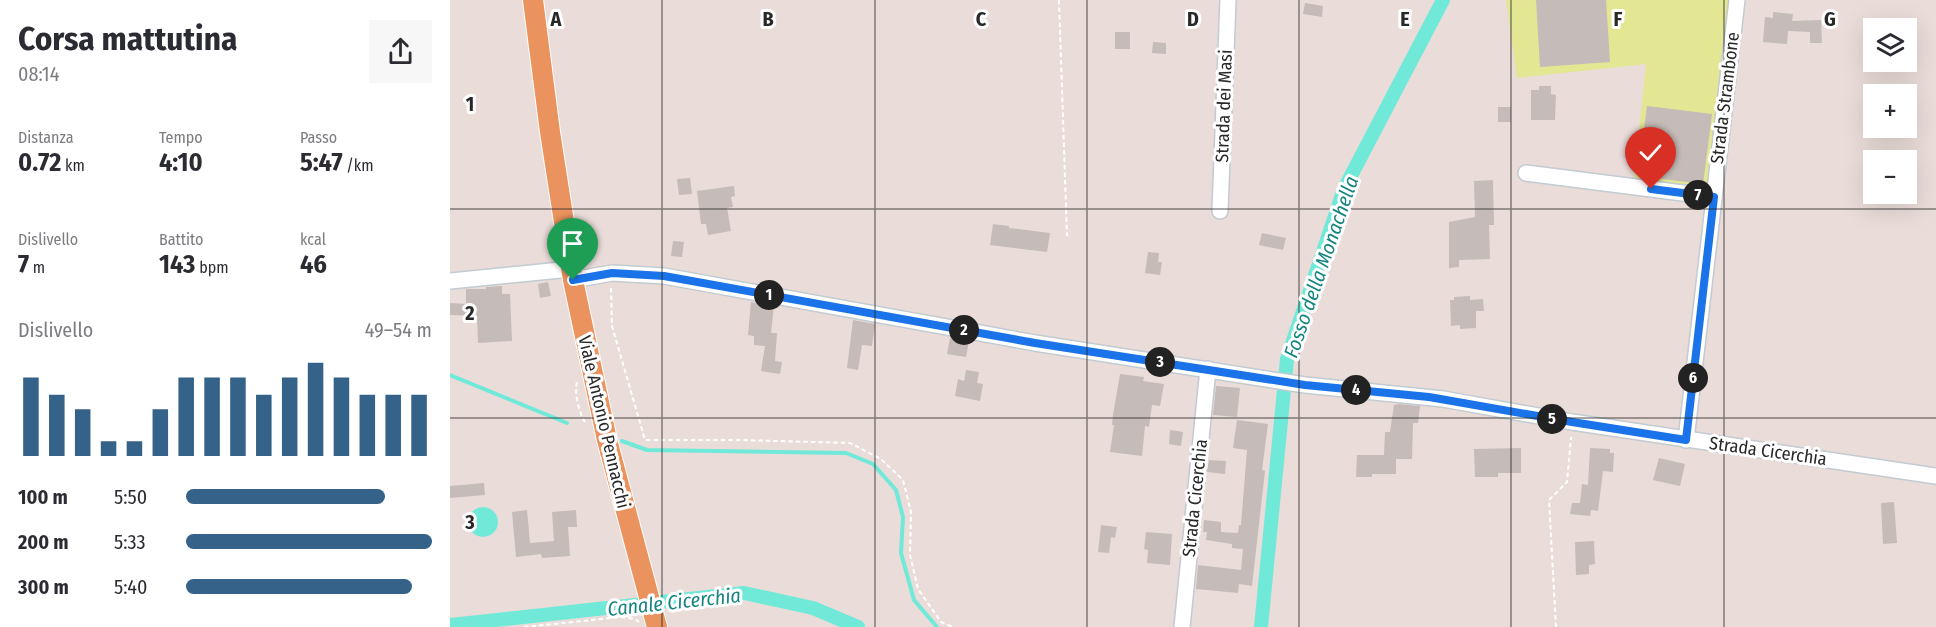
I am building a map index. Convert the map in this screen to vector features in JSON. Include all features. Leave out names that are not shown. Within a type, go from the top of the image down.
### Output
[{"type":"main road","name":"Viale Antonio Pennacchi","points":[[533,0],[572,274],[607,440],[642,576],[651,623]]},
{"type":"street","name":"Strada dei Masi","points":[[1220,212],[1228,0]]},
{"type":"street","name":"Strada Strambone","points":[[1686,440],[1737,0]]},
{"type":"street","points":[[1526,173],[1714,197]]},
{"type":"street","name":"Strada Cicerchia","points":[[450,281],[612,273],[664,276],[1035,343],[1305,385],[1429,397],[1686,440],[1936,476]]},
{"type":"street","name":"Strada Cicerchia","points":[[1182,627],[1208,369]]},
{"type":"path","points":[[1059,0],[1067,236]]},
{"type":"path","points":[[612,273],[610,298],[612,326],[645,440],[850,443],[881,459],[903,480],[911,512],[910,555],[918,589],[941,622],[953,627]]},
{"type":"path","points":[[1556,627],[1549,500],[1567,482],[1572,422]]},
{"type":"path","points":[[524,627],[621,617],[651,623]]},
{"type":"green space","points":[[1506,0],[1732,0],[1710,189],[1634,179],[1646,64],[1517,78]]},
{"type":"water","points":[[483,507],[494,511],[498,522],[494,533],[483,537],[472,533],[468,522],[472,511]]},
{"type":"building","points":[[1536,0],[1606,0],[1610,62],[1540,67]]},
{"type":"building","points":[[1305,3],[1323,6],[1322,17],[1303,14]]},
{"type":"building","points":[[1773,12],[1793,14],[1792,21],[1821,20],[1822,43],[1810,43],[1810,32],[1788,31],[1787,44],[1763,42],[1765,17],[1773,18]]},
{"type":"building","points":[[1115,32],[1130,32],[1130,49],[1115,49]]},
{"type":"building","points":[[1153,42],[1166,43],[1166,54],[1152,53]]},
{"type":"building","points":[[1539,86],[1551,86],[1551,94],[1556,95],[1555,120],[1531,120],[1531,90],[1539,90]]},
{"type":"building","points":[[1647,106],[1712,114],[1703,184],[1638,176]]},
{"type":"building","points":[[1498,107],[1511,107],[1511,122],[1498,122]]},
{"type":"building","points":[[690,178],[692,194],[679,195],[677,179]]},
{"type":"building","points":[[1493,180],[1494,225],[1489,225],[1490,259],[1459,260],[1459,267],[1449,268],[1449,222],[1475,217],[1474,181]]},
{"type":"building","points":[[734,186],[735,196],[731,197],[733,207],[727,208],[731,231],[708,235],[706,224],[701,224],[697,191]]},
{"type":"building","points":[[993,224],[1050,233],[1047,252],[990,245]]},
{"type":"building","points":[[1262,233],[1286,238],[1283,250],[1259,245]]},
{"type":"building","points":[[673,241],[684,242],[682,257],[671,256]]},
{"type":"building","points":[[1148,252],[1159,253],[1158,262],[1162,262],[1160,275],[1145,273]]},
{"type":"building","points":[[548,282],[551,296],[540,298],[538,284]]},
{"type":"building","points":[[502,286],[502,294],[510,294],[512,341],[478,343],[477,316],[450,315],[450,303],[466,304],[466,289]]},
{"type":"building","points":[[1470,296],[1470,300],[1483,299],[1484,311],[1476,311],[1476,328],[1460,329],[1460,325],[1451,326],[1450,300],[1454,300],[1454,297]]},
{"type":"building","points":[[751,302],[774,306],[771,333],[777,333],[775,361],[782,362],[780,374],[761,371],[765,346],[754,345],[754,336],[748,335]]},
{"type":"building","points":[[853,320],[875,324],[872,346],[862,345],[858,370],[847,368]]},
{"type":"building","points":[[950,338],[969,341],[966,357],[947,354]]},
{"type":"building","points":[[966,370],[979,372],[977,383],[983,384],[980,401],[955,396],[958,379],[964,381]]},
{"type":"building","points":[[1120,374],[1144,377],[1143,381],[1164,384],[1160,406],[1152,405],[1149,427],[1145,426],[1142,456],[1110,452]]},
{"type":"building","points":[[1216,386],[1240,388],[1237,417],[1213,415]]},
{"type":"building","points":[[1394,405],[1420,406],[1418,423],[1413,423],[1412,459],[1396,459],[1396,474],[1356,477],[1357,455],[1384,455],[1385,432],[1390,432]]},
{"type":"building","points":[[1237,420],[1268,424],[1252,586],[1239,584],[1238,593],[1196,589],[1198,565],[1241,570],[1243,549],[1232,548],[1232,544],[1206,540],[1207,532],[1203,532],[1204,520],[1221,522],[1221,532],[1238,533],[1239,525],[1241,525],[1247,450],[1233,448]]},
{"type":"building","points":[[1170,430],[1183,432],[1181,446],[1169,444]]},
{"type":"building","points":[[1521,448],[1521,473],[1498,473],[1498,477],[1475,477],[1474,449]]},
{"type":"building","points":[[1590,448],[1610,449],[1610,453],[1614,453],[1613,472],[1603,471],[1598,511],[1591,510],[1590,516],[1570,514],[1572,503],[1580,503],[1582,484],[1588,485]]},
{"type":"building","points":[[1659,458],[1685,464],[1680,486],[1653,480]]},
{"type":"building","points":[[1209,460],[1226,461],[1225,474],[1207,472]]},
{"type":"building","points":[[484,483],[485,495],[450,498],[450,486]]},
{"type":"building","points":[[1894,502],[1897,543],[1883,544],[1881,503]]},
{"type":"building","points":[[527,510],[530,543],[554,541],[552,512],[576,510],[577,527],[568,527],[570,556],[542,558],[541,554],[516,557],[512,512]]},
{"type":"building","points":[[1101,525],[1117,527],[1115,538],[1111,537],[1109,553],[1098,552]]},
{"type":"building","points":[[1146,532],[1172,534],[1170,565],[1147,563],[1148,550],[1144,549]]},
{"type":"building","points":[[1594,541],[1595,564],[1589,565],[1589,574],[1576,575],[1575,542]]},
{"type":"waterway","name":"Fosso della Monachella","points":[[1261,627],[1287,359],[1344,189],[1443,0]]},
{"type":"waterway","points":[[450,375],[567,423]]},
{"type":"waterway","points":[[622,441],[647,450],[846,453],[873,464],[896,490],[903,517],[901,553],[914,600],[937,627]]},
{"type":"waterway","name":"Canale Cicerchia","points":[[450,625],[744,593],[813,608],[858,627]]},
{"type":"route","points":[[573,280],[612,273],[664,276],[1035,343],[1305,385],[1429,397],[1686,440],[1714,197],[1651,189]]}]
